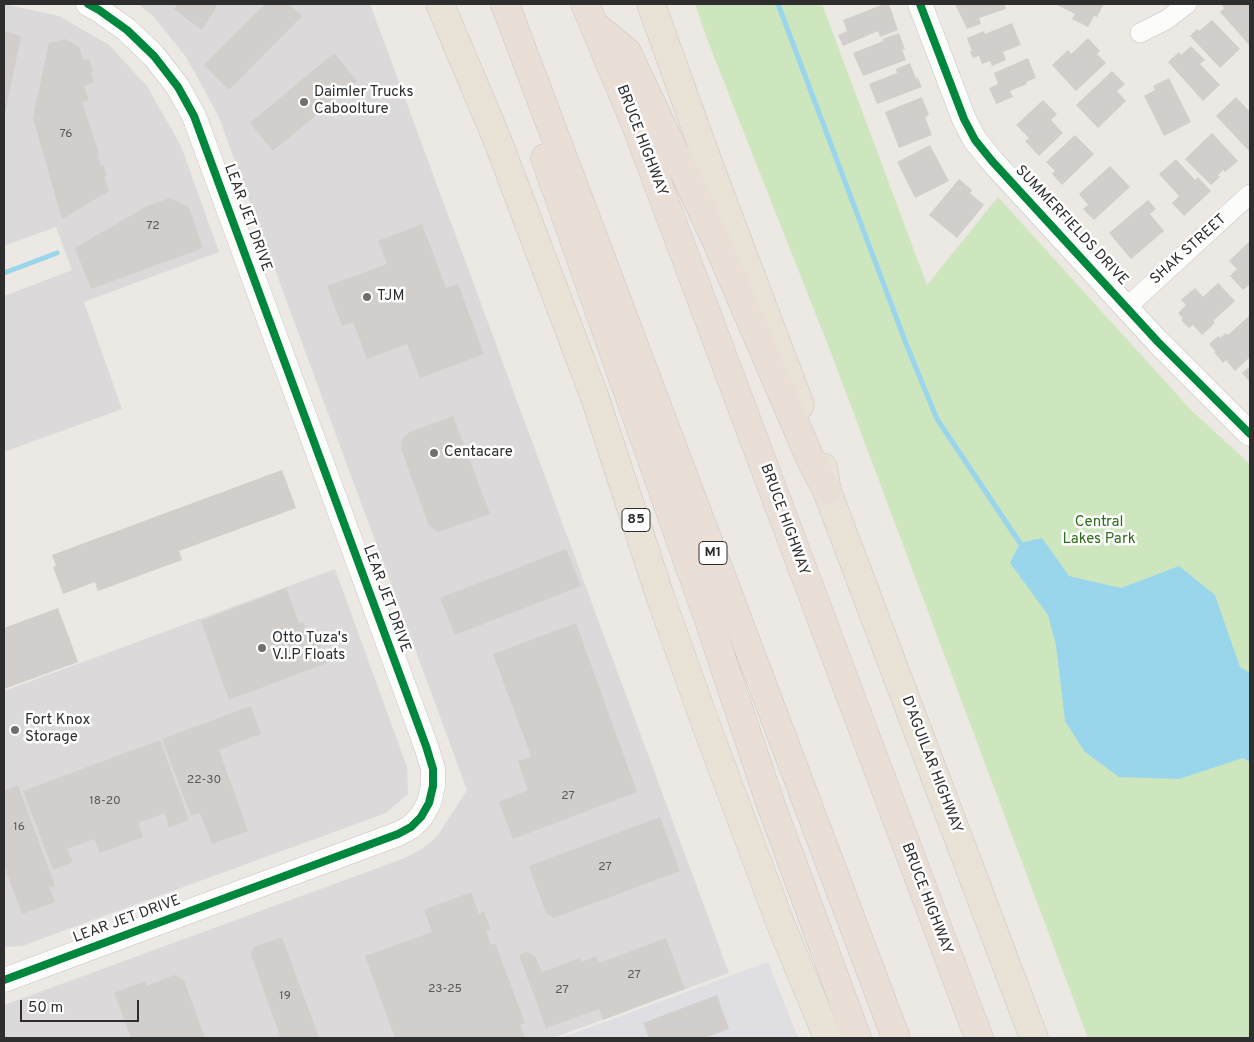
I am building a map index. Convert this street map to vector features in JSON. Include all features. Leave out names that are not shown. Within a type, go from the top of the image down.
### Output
[{"type":"highway","name":"85","points":[[440,4],[497,139],[591,388],[660,596],[706,724],[781,924],[828,1038]]},
{"type":"highway","name":"M1","points":[[505,4],[896,1038]]},
{"type":"highway","name":"D'AGUILAR HIGHWAY","points":[[651,4],[709,165],[822,462],[827,491],[1034,1038]]},
{"type":"highway","points":[[590,14],[627,52],[715,238],[812,465],[827,491]]},
{"type":"highway","name":"BRUCE HIGHWAY","points":[[590,14],[638,133],[979,1038]]},
{"type":"highway","points":[[530,67],[530,115],[706,612],[770,805],[857,1038]]},
{"type":"street","name":"LEAR JET DRIVE","points":[[4,980],[398,834],[411,827],[421,818],[429,803],[433,786],[433,769],[426,746],[194,116],[178,87],[154,56],[128,30],[88,4]]},
{"type":"street","name":"SUMMERFIELDS DRIVE","points":[[920,4],[964,119],[975,140],[992,161],[1158,342],[1250,434]]},
{"type":"street","points":[[1140,33],[1166,20],[1187,4]]},
{"type":"street","name":"SHAK STREET","points":[[1127,307],[1250,194]]},
{"type":"shaded area","points":[[4,4],[59,16],[109,45],[147,86],[181,146],[219,252],[84,302],[122,409],[4,452],[4,296],[72,270],[56,227],[4,246]]},
{"type":"shaded area","points":[[138,4],[370,4],[729,973],[553,1038],[4,1038],[4,1005],[405,858],[422,849],[438,835],[467,790],[218,115],[186,57],[154,17]]},
{"type":"shaded area","points":[[335,569],[407,767],[408,794],[386,813],[22,946],[4,947],[4,691]]},
{"type":"shaded area","points":[[768,962],[798,1038],[561,1038]]},
{"type":"green space","name":"Central Lakes Park","points":[[695,4],[822,4],[927,285],[998,197],[1192,411],[1250,464],[1250,1038],[1088,1038],[833,358],[707,39]]},
{"type":"water","points":[[1042,538],[1069,576],[1121,588],[1179,566],[1215,595],[1240,667],[1250,673],[1250,762],[1243,758],[1179,779],[1119,777],[1085,752],[1065,721],[1056,645],[1048,615],[1010,563],[1020,543]]},
{"type":"building","points":[[178,4],[218,4],[202,30],[174,9]]},
{"type":"building","points":[[265,4],[289,4],[302,16],[229,90],[204,65]]},
{"type":"building","points":[[884,4],[889,4],[898,30],[880,37],[878,31],[843,46],[838,35],[847,31],[843,20]]},
{"type":"building","points":[[955,4],[1004,4],[1006,9],[979,18],[981,24],[967,29]]},
{"type":"building","points":[[1055,4],[1104,4],[1097,17],[1094,16],[1088,27],[1072,19],[1075,14]]},
{"type":"building","points":[[1225,4],[1249,4],[1250,46],[1220,12]]},
{"type":"building","points":[[1212,20],[1240,49],[1220,68],[1190,36],[1197,29],[1199,31]]},
{"type":"building","points":[[1012,23],[1021,45],[1003,52],[1006,60],[992,66],[990,61],[982,64],[979,56],[973,58],[967,38],[984,31],[985,34]]},
{"type":"building","points":[[4,31],[21,36],[5,114],[4,114]]},
{"type":"building","points":[[899,33],[905,49],[902,50],[906,60],[863,76],[853,53]]},
{"type":"building","points":[[1088,38],[1100,51],[1097,54],[1106,63],[1076,91],[1052,65],[1068,50],[1071,54]]},
{"type":"building","points":[[65,39],[79,47],[83,60],[89,59],[93,71],[91,72],[94,82],[84,86],[89,100],[82,102],[99,153],[97,153],[101,166],[104,166],[107,176],[104,177],[109,191],[62,219],[33,118],[49,43]]},
{"type":"building","points":[[1191,46],[1205,60],[1200,64],[1220,85],[1203,101],[1168,62],[1179,52],[1181,55]]},
{"type":"building","name":"Daimler Trucks Caboolture","points":[[334,53],[357,81],[273,151],[250,123]]},
{"type":"building","points":[[1028,58],[1036,78],[1010,91],[1013,97],[996,104],[989,88],[998,84],[994,73]]},
{"type":"building","points":[[910,63],[916,79],[918,78],[922,87],[877,104],[869,84],[897,73],[896,69]]},
{"type":"building","points":[[1112,71],[1125,84],[1117,91],[1126,101],[1098,128],[1076,105]]},
{"type":"building","points":[[1169,78],[1191,122],[1164,136],[1144,96],[1155,90],[1153,86]]},
{"type":"building","points":[[922,97],[929,115],[925,117],[932,135],[899,148],[885,112]]},
{"type":"building","points":[[1236,97],[1250,112],[1250,152],[1216,116]]},
{"type":"building","points":[[1043,100],[1057,114],[1051,120],[1063,133],[1039,156],[1025,141],[1029,138],[1016,125]]},
{"type":"building","points":[[1212,133],[1238,161],[1225,172],[1223,170],[1218,175],[1220,177],[1211,185],[1185,159]]},
{"type":"building","points":[[1075,135],[1094,154],[1062,185],[1052,174],[1055,171],[1046,162]]},
{"type":"building","points":[[930,145],[949,181],[915,198],[897,162]]},
{"type":"building","points":[[1176,159],[1195,180],[1198,177],[1211,191],[1184,216],[1172,203],[1179,196],[1159,174]]},
{"type":"building","points":[[1110,166],[1130,187],[1094,220],[1083,209],[1088,205],[1079,194]]},
{"type":"building","points":[[959,179],[972,190],[970,193],[984,205],[957,238],[929,215]]},
{"type":"building","points":[[170,198],[189,207],[203,248],[91,289],[75,248],[147,206]]},
{"type":"building","points":[[1148,200],[1156,209],[1150,214],[1164,231],[1131,259],[1109,233]]},
{"type":"building","points":[[422,224],[446,288],[458,284],[484,354],[420,378],[407,344],[367,359],[353,322],[342,326],[327,286],[387,264],[378,241]]},
{"type":"building","points":[[1250,241],[1250,284],[1243,290],[1230,276],[1237,269],[1229,261]]},
{"type":"building","points":[[1218,283],[1235,301],[1213,321],[1215,323],[1202,335],[1193,325],[1189,328],[1181,320],[1183,318],[1178,313],[1186,305],[1181,300],[1195,288],[1203,297]]},
{"type":"building","points":[[1250,315],[1250,357],[1235,371],[1226,360],[1223,363],[1209,344],[1218,336],[1220,338],[1226,333],[1228,335]]},
{"type":"building","points":[[1250,366],[1250,382],[1242,373]]},
{"type":"building","points":[[453,416],[490,514],[438,532],[429,526],[402,451],[401,443],[410,432]]},
{"type":"building","points":[[282,470],[296,508],[179,551],[182,560],[98,591],[95,582],[63,594],[53,567],[56,566],[52,555]]},
{"type":"building","points":[[566,549],[581,586],[455,635],[440,598]]},
{"type":"building","points":[[286,588],[299,623],[303,622],[311,642],[318,639],[327,663],[229,700],[201,621]]},
{"type":"building","points":[[58,608],[78,662],[4,689],[4,628]]},
{"type":"building","points":[[576,623],[637,792],[513,839],[499,802],[528,790],[518,761],[531,756],[493,654]]},
{"type":"building","points":[[251,706],[261,734],[219,750],[248,831],[212,844],[200,813],[191,816],[162,739]]},
{"type":"building","points":[[160,740],[189,820],[169,828],[165,813],[138,823],[143,837],[100,853],[94,839],[67,849],[73,862],[53,870],[23,791]]},
{"type":"building","points":[[18,785],[55,886],[49,887],[55,902],[22,914],[4,865],[4,791]]},
{"type":"building","points":[[660,817],[680,871],[554,918],[546,913],[529,866]]},
{"type":"building","points":[[471,892],[479,914],[484,911],[490,929],[486,931],[491,945],[495,943],[525,1023],[520,1025],[525,1038],[395,1038],[365,956],[432,932],[424,910]]},
{"type":"building","points":[[282,937],[319,1038],[281,1038],[251,955],[254,947]]},
{"type":"building","points":[[666,938],[685,989],[603,1020],[599,1009],[546,1028],[519,955],[526,952],[535,956],[542,972],[580,958],[582,962],[596,956],[599,963]]},
{"type":"building","points":[[174,975],[184,980],[205,1038],[131,1038],[114,993],[145,981],[147,986]]},
{"type":"building","points":[[717,995],[729,1029],[704,1038],[649,1038],[643,1023]]},
{"type":"waterway","points":[[778,4],[907,346],[937,419],[1020,543]]},
{"type":"waterway","points":[[4,273],[57,253]]},
{"type":"cycle path","points":[[4,980],[398,834],[411,827],[421,817],[429,803],[433,786],[433,769],[426,746],[194,116],[178,87],[154,56],[127,30],[88,4]]},
{"type":"cycle path","points":[[920,4],[964,119],[975,140],[992,161],[1158,342],[1250,434]]},
{"type":"place","name":"Daimler Trucks Caboolture","points":[[304,102]]},
{"type":"place","name":"TJM","points":[[367,297]]},
{"type":"place","name":"Centacare","points":[[434,453]]},
{"type":"place","name":"Otto Tuza's V.I.P Floats","points":[[262,648]]},
{"type":"place","name":"Fort Knox Storage","points":[[15,730]]}]
